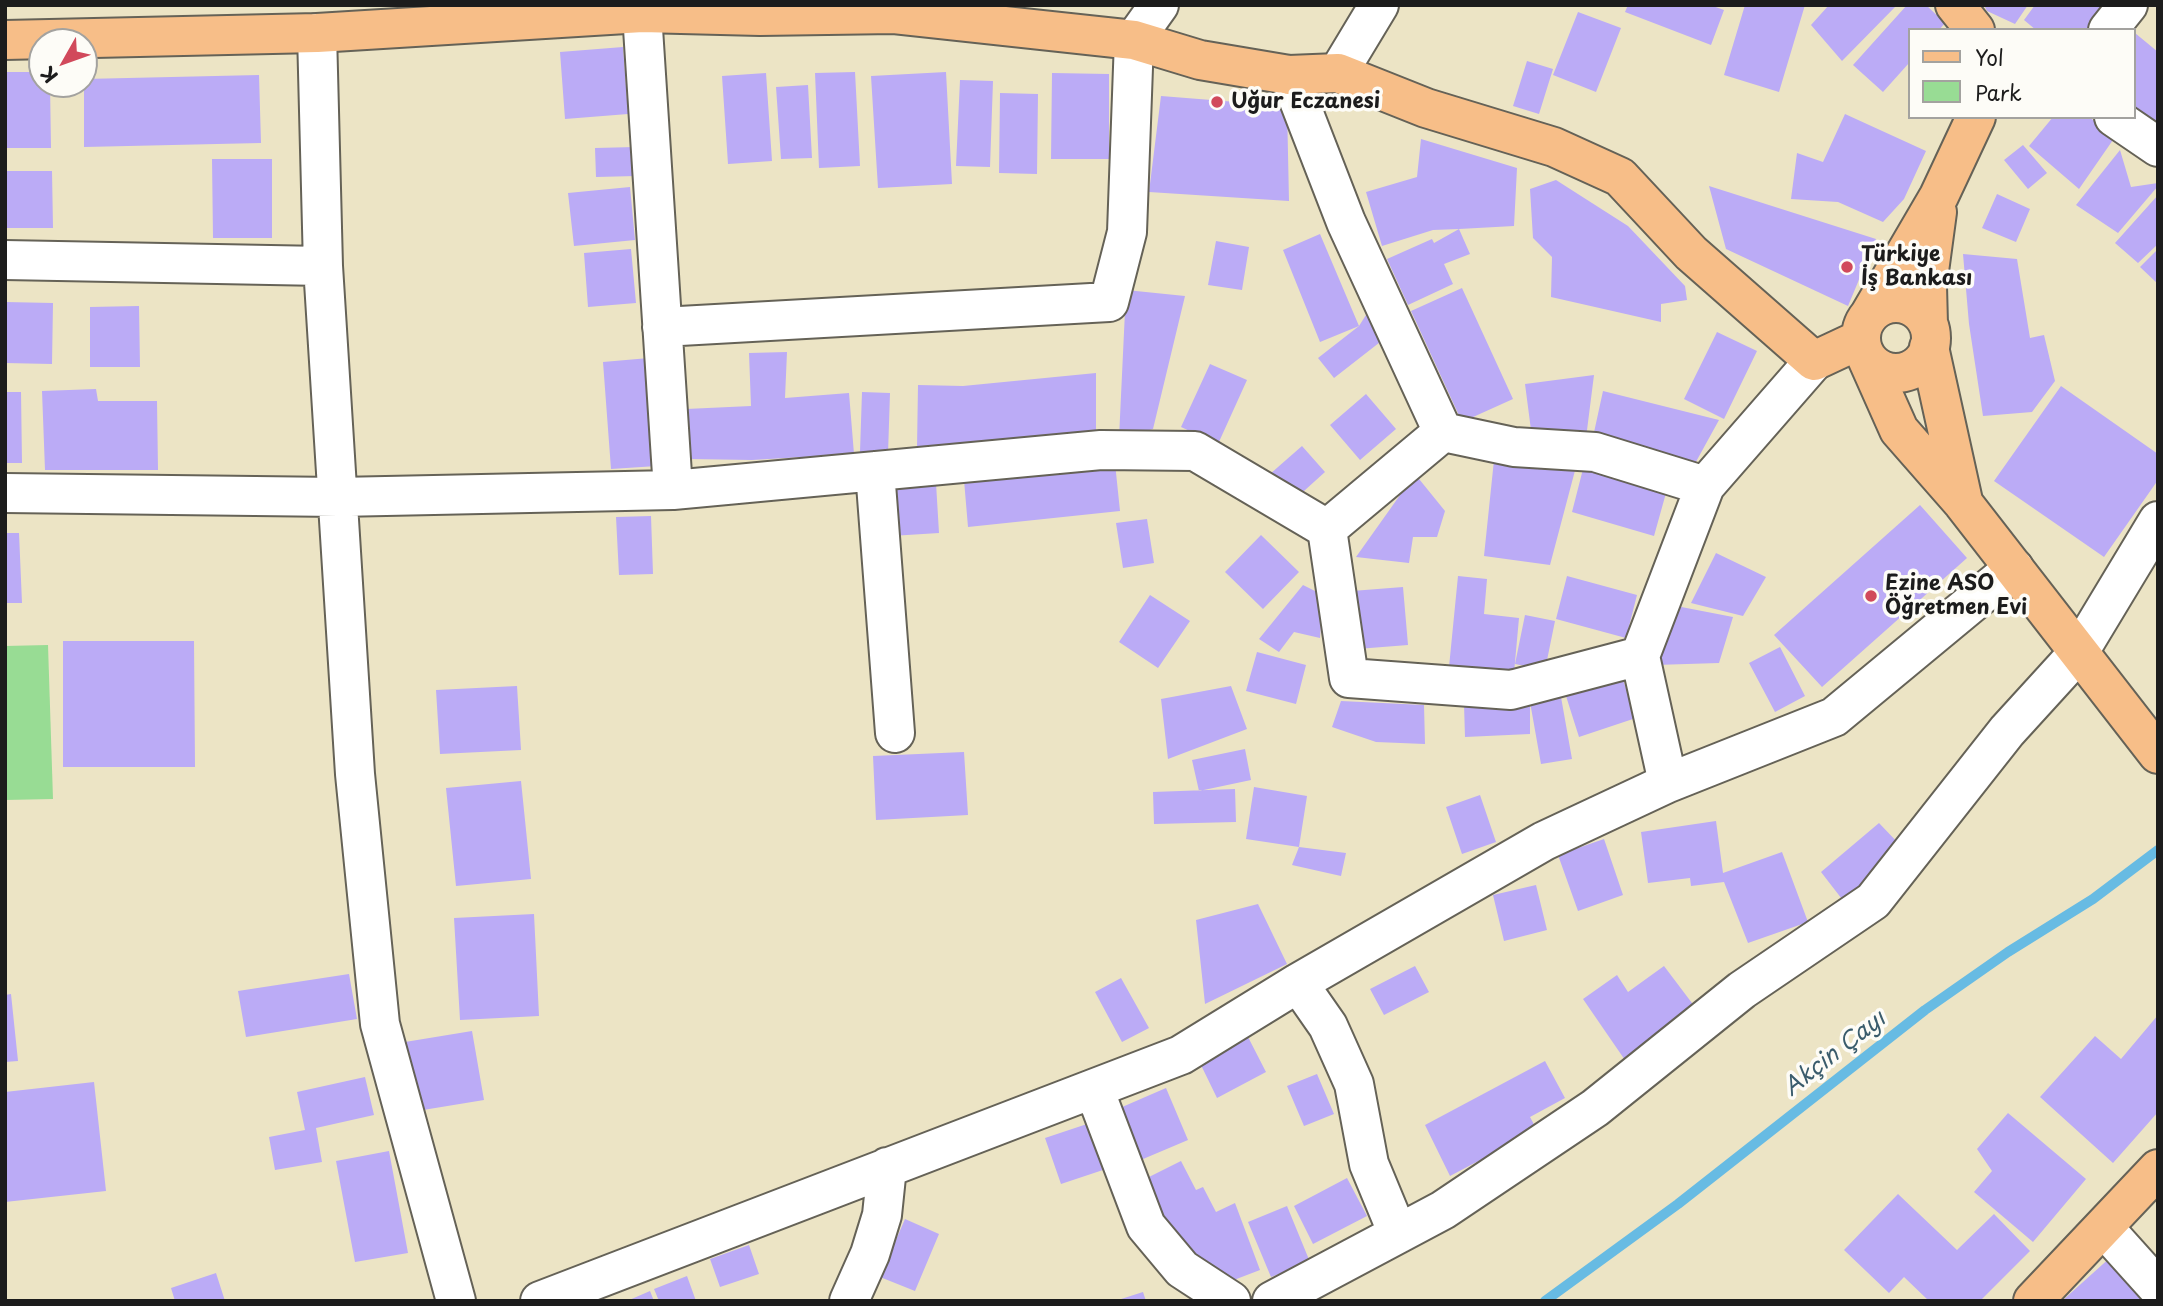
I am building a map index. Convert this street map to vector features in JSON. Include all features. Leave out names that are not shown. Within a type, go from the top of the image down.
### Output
[{"type":"main road","points":[[1955,5],[1973,28]]},
{"type":"main road","points":[[5,40],[318,19],[642,13],[760,16],[898,9],[1134,40],[1200,60],[1289,75],[1338,73],[1426,107],[1554,147],[1620,177],[1692,253],[1814,361],[1865,336],[1975,119]]},
{"type":"main road","points":[[1938,196],[1927,286],[1929,336],[1963,503]]},
{"type":"main road","points":[[1901,303],[1913,307],[1929,336],[1917,366],[1895,373],[1873,365],[1865,336],[1879,307],[1901,303]]},
{"type":"main road","points":[[1865,336],[1899,430],[1963,503],[2158,754]]},
{"type":"main road","points":[[2033,1301],[2158,1169]]},
{"type":"street","points":[[662,327],[1109,302],[1127,232],[1134,40],[1158,5]]},
{"type":"street","points":[[1338,73],[1379,5]]},
{"type":"street","points":[[2110,28],[2128,5]]},
{"type":"street","points":[[642,13],[673,490]]},
{"type":"street","points":[[318,19],[323,265],[355,774],[380,1024],[456,1301]]},
{"type":"street","points":[[1289,75],[1346,222],[1443,432]]},
{"type":"street","points":[[2118,119],[2158,148]]},
{"type":"street","points":[[5,260],[323,265]]},
{"type":"street","points":[[1668,783],[1640,656],[1705,486],[1814,361]]},
{"type":"street","points":[[1443,432],[1514,447],[1595,452],[1705,486]]},
{"type":"street","points":[[1327,529],[1443,432]]},
{"type":"street","points":[[5,493],[338,497],[673,490],[1101,450],[1195,451],[1327,529]]},
{"type":"street","points":[[875,471],[895,733]]},
{"type":"street","points":[[1272,1301],[1443,1210],[1595,1108],[1742,990],[1873,901],[2007,731],[2079,652],[2158,521]]},
{"type":"street","points":[[1327,529],[1349,678],[1511,690],[1640,656]]},
{"type":"street","points":[[540,1301],[1181,1055],[1298,983],[1544,841],[1668,783],[1834,717],[2014,568]]},
{"type":"street","points":[[1298,983],[1328,1027],[1354,1084],[1369,1164],[1398,1234]]},
{"type":"street","points":[[1094,1089],[1146,1226],[1182,1269],[1231,1301]]},
{"type":"street","points":[[849,1301],[870,1254],[882,1215],[887,1167]]},
{"type":"street","points":[[2104,1228],[2158,1288]]},
{"type":"green space","points":[[48,645],[53,799],[5,800],[5,646]]},
{"type":"building","points":[[1628,5],[1710,5],[1724,10],[1711,45],[1625,12]]},
{"type":"building","points":[[1745,5],[1805,5],[1779,92],[1724,75]]},
{"type":"building","points":[[1829,5],[1897,5],[1842,61],[1811,25]]},
{"type":"building","points":[[1907,5],[1926,5],[1945,23],[1941,28],[1908,28],[1908,64],[1883,92],[1853,65]]},
{"type":"building","points":[[1984,5],[2028,5],[2015,24],[1987,11]]},
{"type":"building","points":[[2035,5],[2100,5],[2103,8],[2090,28],[2034,28],[2024,20]]},
{"type":"building","points":[[1578,12],[1621,28],[1596,92],[1553,75]]},
{"type":"building","points":[[2135,33],[2158,52],[2158,122],[2154,127],[2135,112]]},
{"type":"building","points":[[623,47],[628,114],[565,119],[560,52]]},
{"type":"building","points":[[1527,61],[1553,69],[1539,114],[1513,106]]},
{"type":"building","points":[[5,72],[28,72],[28,98],[50,98],[51,148],[5,148]]},
{"type":"building","points":[[855,72],[860,166],[819,168],[815,73]]},
{"type":"building","points":[[946,72],[952,184],[878,188],[871,76]]},
{"type":"building","points":[[766,73],[772,161],[728,164],[722,76]]},
{"type":"building","points":[[1052,73],[1109,74],[1109,159],[1051,159]]},
{"type":"building","points":[[259,75],[261,143],[84,147],[84,98],[98,98],[98,79]]},
{"type":"building","points":[[960,80],[993,81],[990,167],[956,166]]},
{"type":"building","points":[[808,85],[812,158],[781,159],[776,87]]},
{"type":"building","points":[[1000,93],[1038,94],[1037,174],[999,173]]},
{"type":"building","points":[[1161,96],[1287,106],[1289,201],[1149,192]]},
{"type":"building","points":[[1845,114],[1926,151],[1904,199],[1883,222],[1838,202],[1791,199],[1797,153],[1823,162]]},
{"type":"building","points":[[2051,119],[2092,119],[2115,137],[2079,189],[2029,146]]},
{"type":"building","points":[[1421,139],[1517,168],[1514,226],[1433,230],[1382,246],[1366,192],[1417,177]]},
{"type":"building","points":[[2023,145],[2047,173],[2028,189],[2004,160]]},
{"type":"building","points":[[635,147],[636,176],[596,177],[595,148]]},
{"type":"building","points":[[2120,150],[2131,187],[2158,183],[2158,186],[2118,233],[2076,205]]},
{"type":"building","points":[[212,159],[272,159],[272,238],[213,238]]},
{"type":"building","points":[[5,171],[52,171],[53,228],[5,228]]},
{"type":"building","points":[[1556,180],[1628,226],[1685,286],[1687,300],[1661,304],[1661,322],[1551,297],[1552,257],[1533,238],[1530,189]]},
{"type":"building","points":[[1709,186],[1876,239],[1848,306],[1726,249]]},
{"type":"building","points":[[630,187],[635,240],[574,246],[568,193]]},
{"type":"building","points":[[1997,194],[2030,209],[2016,242],[1982,228]]},
{"type":"building","points":[[2158,195],[2158,244],[2138,263],[2115,243]]},
{"type":"building","points":[[1459,229],[1470,254],[1444,264],[1453,284],[1408,305],[1387,259],[1432,239],[1434,243]]},
{"type":"building","points":[[1320,234],[1359,326],[1320,342],[1283,250]]},
{"type":"building","points":[[1216,241],[1249,247],[1242,290],[1208,285]]},
{"type":"building","points":[[631,249],[636,303],[588,307],[584,253]]},
{"type":"building","points":[[2158,249],[2158,284],[2140,267]]},
{"type":"building","points":[[1963,254],[2017,259],[2030,338],[2044,335],[2055,381],[2032,412],[1983,416],[1969,324]]},
{"type":"building","points":[[1462,288],[1513,399],[1462,422],[1411,311]]},
{"type":"building","points":[[1126,290],[1185,296],[1153,429],[1119,438]]},
{"type":"building","points":[[5,302],[53,303],[52,364],[5,363]]},
{"type":"building","points":[[139,306],[140,367],[90,367],[90,307]]},
{"type":"building","points":[[1366,315],[1384,339],[1334,378],[1318,358],[1359,326]]},
{"type":"building","points":[[1717,332],[1757,351],[1724,419],[1684,399]]},
{"type":"building","points":[[787,352],[785,398],[849,393],[854,454],[752,460],[689,459],[686,409],[751,406],[749,353]]},
{"type":"building","points":[[649,358],[657,466],[611,469],[603,362]]},
{"type":"building","points":[[1210,364],[1247,380],[1218,444],[1181,427]]},
{"type":"building","points":[[1096,373],[1096,431],[962,449],[917,448],[918,385],[963,386]]},
{"type":"building","points":[[1594,375],[1586,438],[1531,430],[1525,384]]},
{"type":"building","points":[[2061,386],[2158,454],[2158,480],[2104,557],[1994,481]]},
{"type":"building","points":[[96,389],[98,401],[157,401],[158,470],[45,470],[42,391]]},
{"type":"building","points":[[1603,391],[1719,420],[1692,469],[1593,437]]},
{"type":"building","points":[[5,392],[21,392],[22,463],[5,463]]},
{"type":"building","points":[[862,392],[890,393],[888,454],[860,452]]},
{"type":"building","points":[[1366,394],[1396,429],[1360,460],[1330,425]]},
{"type":"building","points":[[1302,446],[1325,472],[1294,500],[1270,474]]},
{"type":"building","points":[[1494,460],[1577,463],[1550,565],[1484,556]]},
{"type":"building","points":[[1115,463],[1120,511],[968,527],[964,480]]},
{"type":"building","points":[[1583,469],[1666,493],[1654,536],[1572,512]]},
{"type":"building","points":[[1415,474],[1445,511],[1437,537],[1413,537],[1409,563],[1356,557]]},
{"type":"building","points":[[936,483],[939,533],[891,536],[888,486]]},
{"type":"building","name":"Ezine ASO Öğretmen Evi","points":[[1920,505],[1967,558],[1822,687],[1774,635]]},
{"type":"building","points":[[651,516],[653,574],[619,575],[616,517]]},
{"type":"building","points":[[1147,519],[1154,563],[1123,568],[1116,523]]},
{"type":"building","points":[[5,533],[19,533],[22,603],[5,603]]},
{"type":"building","points":[[1261,535],[1299,572],[1263,609],[1225,572]]},
{"type":"building","points":[[1716,553],[1766,577],[1743,616],[1691,603]]},
{"type":"building","points":[[1458,576],[1487,579],[1484,614],[1519,618],[1514,673],[1449,667]]},
{"type":"building","points":[[1567,576],[1637,595],[1626,638],[1556,619]]},
{"type":"building","points":[[1303,585],[1323,595],[1320,638],[1294,632],[1279,652],[1259,639]]},
{"type":"building","points":[[1403,587],[1408,645],[1357,649],[1352,591]]},
{"type":"building","points":[[1150,595],[1190,621],[1158,668],[1119,642]]},
{"type":"building","points":[[1671,605],[1733,617],[1719,663],[1655,665]]},
{"type":"building","points":[[1525,615],[1555,621],[1545,670],[1515,664]]},
{"type":"building","points":[[63,641],[194,641],[195,767],[63,767]]},
{"type":"building","points":[[1780,647],[1805,696],[1775,712],[1749,663]]},
{"type":"building","points":[[1257,652],[1306,665],[1296,704],[1246,691]]},
{"type":"building","points":[[1622,677],[1636,718],[1579,737],[1566,696]]},
{"type":"building","points":[[517,686],[521,750],[440,754],[436,690]]},
{"type":"building","points":[[1231,686],[1247,729],[1168,759],[1161,699]]},
{"type":"building","points":[[1561,697],[1572,759],[1541,764],[1530,702]]},
{"type":"building","points":[[1341,701],[1424,705],[1425,744],[1376,742],[1332,727]]},
{"type":"building","points":[[1530,702],[1530,734],[1465,737],[1464,704]]},
{"type":"building","points":[[1245,749],[1251,780],[1199,791],[1192,760]]},
{"type":"building","points":[[964,752],[968,815],[876,820],[873,756]]},
{"type":"building","points":[[521,781],[531,879],[456,886],[446,788]]},
{"type":"building","points":[[1254,787],[1307,796],[1299,847],[1246,839]]},
{"type":"building","points":[[1235,789],[1236,822],[1154,824],[1153,792]]},
{"type":"building","points":[[1480,795],[1496,842],[1462,854],[1446,807]]},
{"type":"building","points":[[1716,821],[1723,873],[1782,852],[1808,922],[1748,943],[1724,882],[1691,886],[1690,878],[1648,883],[1641,832]]},
{"type":"building","points":[[1879,823],[1900,845],[1845,903],[1821,872]]},
{"type":"building","points":[[1604,839],[1623,895],[1578,911],[1558,855]]},
{"type":"building","points":[[1299,847],[1346,853],[1341,876],[1292,865]]},
{"type":"building","points":[[1536,885],[1547,930],[1504,941],[1493,895]]},
{"type":"building","points":[[1258,904],[1287,964],[1205,1004],[1196,920]]},
{"type":"building","points":[[534,914],[539,1016],[460,1020],[454,918]]},
{"type":"building","points":[[1415,966],[1429,992],[1384,1015],[1370,989]]},
{"type":"building","points":[[1664,966],[1698,1011],[1627,1063],[1583,999],[1617,975],[1628,992]]},
{"type":"building","points":[[349,974],[357,1019],[246,1037],[238,991]]},
{"type":"building","points":[[1121,978],[1149,1028],[1122,1042],[1095,992]]},
{"type":"building","points":[[11,994],[18,1061],[5,1062],[5,995]]},
{"type":"building","points":[[2158,1015],[2158,1112],[2113,1163],[2040,1097],[2095,1036],[2121,1059]]},
{"type":"building","points":[[472,1031],[484,1100],[417,1111],[405,1042]]},
{"type":"building","points":[[1248,1037],[1266,1072],[1217,1098],[1200,1063]]},
{"type":"building","points":[[1545,1061],[1565,1098],[1530,1117],[1537,1130],[1450,1176],[1425,1125]]},
{"type":"building","points":[[1317,1074],[1334,1114],[1304,1126],[1287,1086]]},
{"type":"building","points":[[365,1077],[374,1115],[316,1128],[322,1162],[275,1170],[269,1137],[305,1130],[297,1092]]},
{"type":"building","points":[[94,1082],[106,1191],[5,1202],[5,1092]]},
{"type":"building","points":[[1166,1088],[1188,1140],[1136,1162],[1113,1111]]},
{"type":"building","points":[[2008,1113],[2086,1179],[2033,1242],[1974,1192],[1992,1171],[1977,1149]]},
{"type":"building","points":[[1093,1122],[1109,1168],[1061,1184],[1045,1138]]},
{"type":"building","points":[[389,1151],[408,1253],[355,1262],[336,1161]]},
{"type":"building","points":[[1181,1161],[1196,1190],[1203,1187],[1216,1212],[1235,1203],[1260,1270],[1226,1283],[1168,1234],[1143,1180]]},
{"type":"building","points":[[1347,1178],[1367,1216],[1313,1244],[1294,1206]]},
{"type":"building","points":[[1898,1194],[1957,1250],[1994,1214],[2030,1251],[1980,1301],[1929,1301],[1904,1277],[1889,1293],[1844,1250]]},
{"type":"building","points":[[1287,1206],[1310,1262],[1271,1277],[1248,1222]]},
{"type":"building","points":[[905,1219],[939,1234],[915,1291],[880,1277]]},
{"type":"building","points":[[749,1245],[759,1274],[720,1287],[710,1259]]},
{"type":"building","points":[[2113,1255],[2154,1301],[2062,1301]]},
{"type":"building","points":[[216,1273],[225,1301],[175,1301],[171,1288]]},
{"type":"building","points":[[687,1276],[696,1301],[659,1301],[654,1289]]},
{"type":"building","points":[[650,1291],[654,1301],[627,1301]]},
{"type":"building","points":[[1143,1292],[1146,1301],[1118,1301],[1118,1300]]},
{"type":"waterway","name":"Akçin Çayı","points":[[1545,1301],[1678,1204],[1925,1010],[2008,952],[2093,899],[2158,850]]},
{"type":"place","name":"Uğur Eczanesi","points":[[1217,102]]},
{"type":"place","name":"Türkiye İş Bankası","points":[[1847,267]]},
{"type":"place","name":"Ezine ASO Öğretmen Evi","points":[[1871,596]]}]
